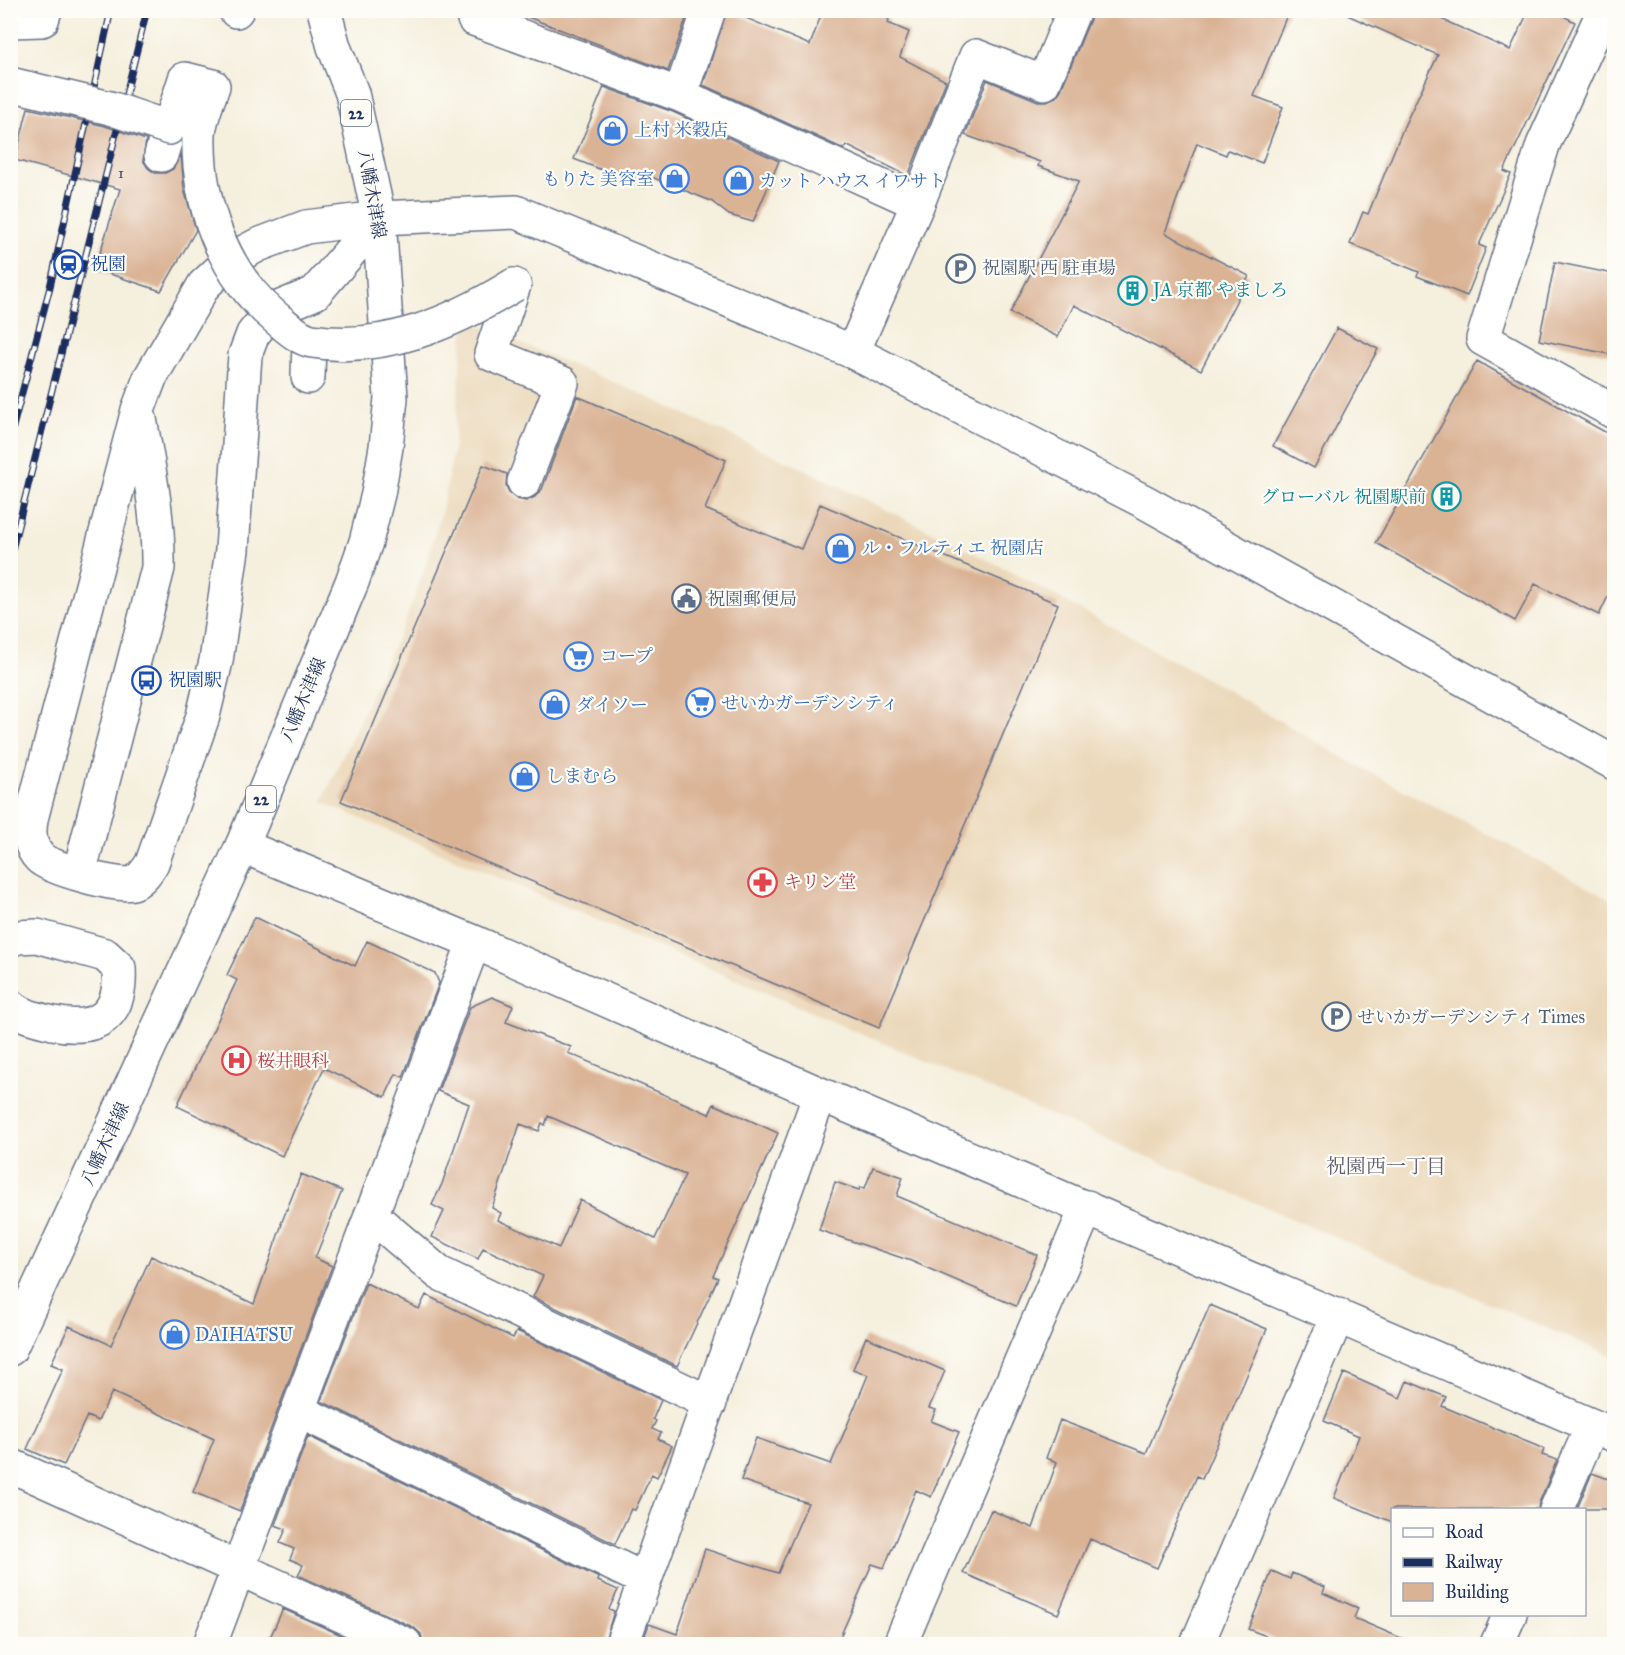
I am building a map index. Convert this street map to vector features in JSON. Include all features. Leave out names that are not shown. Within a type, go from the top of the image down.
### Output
[{"type":"street","points":[[10,21],[42,20],[45,10]]},
{"type":"street","name":"八幡木津線","points":[[10,1349],[242,846],[352,582],[366,542],[378,494],[391,398],[379,218],[352,93],[334,48],[324,10]]},
{"type":"street","points":[[477,10],[474,20],[680,95],[918,203]]},
{"type":"street","points":[[680,95],[710,10]]},
{"type":"street","points":[[853,352],[918,203],[976,56],[1044,83],[1074,10]]},
{"type":"street","points":[[1604,10],[1543,145],[1483,339],[1614,412]]},
{"type":"street","points":[[10,84],[110,108],[165,141],[185,79],[213,86],[199,132],[201,173],[208,210],[237,275],[258,303],[290,330],[309,341],[339,344],[368,343],[402,337],[425,338],[514,285],[491,354],[562,383],[524,482]]},
{"type":"street","points":[[379,218],[315,294],[281,307],[267,317],[253,334],[245,355],[232,550],[216,661],[204,716],[152,863],[144,875],[133,883],[120,885],[52,866],[41,859],[33,848],[29,834],[30,819],[138,410],[150,378],[204,285],[233,258],[258,245],[306,227],[379,218],[516,212],[853,352],[1146,502],[1614,763]]},
{"type":"street","points":[[308,378],[309,341]]},
{"type":"street","points":[[79,873],[158,568],[159,541],[155,503],[138,410]]},
{"type":"street","points":[[242,846],[474,942],[820,1094],[1603,1431],[1557,1508]]},
{"type":"street","points":[[10,940],[36,936],[105,955],[119,968],[120,982],[116,1000],[104,1018],[88,1026],[71,1026],[16,1015]]},
{"type":"street","points":[[210,1644],[474,942]]},
{"type":"street","points":[[622,1644],[820,1094]]},
{"type":"street","points":[[900,1644],[1087,1207]]},
{"type":"street","points":[[371,1215],[439,1272],[710,1403]]},
{"type":"street","points":[[1197,1644],[1338,1315]]},
{"type":"street","points":[[299,1411],[645,1580]]},
{"type":"street","points":[[10,1465],[405,1644]]},
{"type":"street","points":[[1497,1644],[1509,1616]]},
{"type":"shaded area","points":[[468,321],[639,393],[804,469],[1010,571],[1237,696],[1356,765],[1614,901],[1614,1357],[322,802],[407,617],[426,564],[442,510],[453,453],[463,337]]},
{"type":"building","points":[[521,10],[689,10],[668,71],[520,14]]},
{"type":"building","points":[[727,10],[810,45],[823,10],[868,10],[889,19],[888,23],[909,32],[900,57],[946,81],[908,176],[846,145],[844,149],[703,85]]},
{"type":"building","points":[[1092,10],[1289,10],[1254,96],[1283,107],[1262,163],[1228,150],[1226,155],[1197,143],[1165,233],[1249,276],[1201,370],[1074,305],[1058,337],[1010,313],[1079,181],[1038,166],[1040,162],[965,135],[987,80],[1038,101],[1047,101],[1056,97],[1061,90]]},
{"type":"building","points":[[1336,10],[1421,10],[1510,50],[1529,10],[1552,10],[1575,22],[1504,171],[1511,174],[1479,245],[1486,248],[1467,296],[1417,276],[1419,272],[1350,244],[1363,212],[1368,214],[1405,124],[1438,55]]},
{"type":"building","points":[[604,87],[673,112],[779,161],[753,222],[729,215],[711,201],[649,176],[645,187],[574,159]]},
{"type":"building","points":[[28,108],[105,126],[146,140],[143,160],[155,173],[165,173],[173,169],[181,155],[184,189],[196,230],[161,291],[95,269],[120,189],[15,160]]},
{"type":"building","points":[[1555,262],[1614,274],[1614,355],[1539,340]]},
{"type":"building","points":[[1337,328],[1378,349],[1314,468],[1273,446]]},
{"type":"building","name":"グローバル 祝園駅前","points":[[1477,361],[1614,437],[1614,584],[1599,615],[1535,584],[1515,621],[1376,543]]},
{"type":"building","name":"せいかガーデンシティ","points":[[577,396],[726,460],[705,509],[801,549],[820,504],[1058,604],[879,1028],[341,801],[483,465],[507,474],[506,485],[509,493],[517,499],[526,501],[535,497],[542,489]]},
{"type":"building","points":[[255,917],[355,966],[367,941],[435,973],[439,983],[403,1077],[396,1074],[385,1097],[324,1068],[282,1156],[177,1106],[237,980],[227,975]]},
{"type":"building","points":[[492,997],[513,1006],[506,1022],[571,1047],[568,1053],[709,1114],[714,1104],[778,1133],[713,1276],[718,1278],[677,1366],[533,1297],[543,1276],[483,1248],[478,1259],[432,1237],[444,1211],[432,1205],[442,1184],[469,1104],[438,1091],[470,1007]],"holes":[[[548,1116],[685,1175],[655,1239],[580,1200],[559,1248],[498,1220],[501,1213],[492,1208],[520,1124],[539,1131],[542,1123],[545,1125]]]},
{"type":"building","points":[[873,1167],[903,1177],[897,1196],[1037,1255],[1016,1306],[911,1261],[819,1230],[835,1182],[859,1190],[860,1187],[865,1188]]},
{"type":"building","points":[[301,1174],[342,1191],[315,1258],[332,1266],[240,1511],[193,1492],[214,1439],[112,1392],[98,1421],[87,1416],[64,1465],[27,1449],[63,1369],[51,1364],[69,1326],[111,1345],[151,1256],[254,1304],[281,1224]]},
{"type":"building","points":[[366,1283],[419,1309],[426,1295],[513,1338],[517,1331],[661,1400],[653,1419],[656,1421],[652,1429],[661,1433],[658,1439],[672,1446],[657,1477],[652,1474],[635,1510],[631,1509],[615,1544],[321,1401]]},
{"type":"building","points":[[1210,1305],[1267,1329],[1202,1479],[1197,1476],[1157,1568],[1090,1539],[1058,1614],[963,1573],[991,1510],[1033,1528],[1057,1462],[1046,1458],[1060,1420],[1146,1453]]},
{"type":"building","points":[[866,1337],[945,1371],[929,1408],[936,1410],[931,1421],[959,1432],[931,1497],[916,1490],[884,1568],[872,1564],[837,1644],[642,1644],[649,1624],[677,1634],[705,1549],[778,1573],[808,1503],[741,1480],[756,1438],[831,1464],[868,1375],[853,1369]]},
{"type":"building","points":[[1344,1373],[1400,1398],[1407,1381],[1446,1397],[1442,1406],[1544,1449],[1542,1455],[1557,1460],[1538,1508],[1391,1508],[1391,1522],[1334,1498],[1359,1436],[1324,1421]]},
{"type":"building","points":[[308,1436],[599,1578],[598,1581],[618,1590],[609,1609],[614,1611],[604,1644],[423,1644],[421,1634],[413,1627],[298,1575],[303,1565],[290,1559],[294,1549],[280,1543],[286,1529],[275,1525]]},
{"type":"building","points":[[1592,1473],[1614,1481],[1614,1509],[1577,1508]]},
{"type":"building","points":[[1272,1571],[1290,1579],[1292,1573],[1325,1587],[1323,1593],[1358,1608],[1354,1618],[1415,1644],[1287,1644],[1248,1629]]},
{"type":"building","points":[[283,1609],[361,1644],[267,1644]]},
{"type":"railway","points":[[10,438],[50,287],[111,10]]},
{"type":"railway","points":[[10,558],[147,10]]},
{"type":"place","name":"上村 米穀店","points":[[613,130]]},
{"type":"place","name":"もりた 美容室","points":[[675,179]]},
{"type":"place","name":"カット ハウス イワサト","points":[[738,181]]},
{"type":"place","name":"祝園","points":[[69,264]]},
{"type":"place","name":"祝園駅 西 駐車場","points":[[961,268]]},
{"type":"place","name":"JA 京都 やましろ","points":[[1132,290]]},
{"type":"place","name":"グローバル 祝園駅前","points":[[1447,497]]},
{"type":"place","name":"ル・フルティエ 祝園店","points":[[841,548]]},
{"type":"place","name":"祝園郵便局","points":[[686,599]]},
{"type":"place","name":"コープ","points":[[579,656]]},
{"type":"place","name":"祝園駅","points":[[147,680]]},
{"type":"place","name":"せいかガーデンシティ","points":[[700,703]]},
{"type":"place","name":"ダイソー","points":[[555,705]]},
{"type":"place","name":"しまむら","points":[[525,776]]},
{"type":"place","name":"キリン堂","points":[[763,882]]},
{"type":"place","name":"せいかガーデンシティ Times","points":[[1336,1017]]},
{"type":"place","name":"桜井眼科","points":[[236,1061]]},
{"type":"place","name":"DAIHATSU","points":[[174,1335]]},
{"type":"district","name":"祝園西一丁目","points":[[1386,1166]]}]
